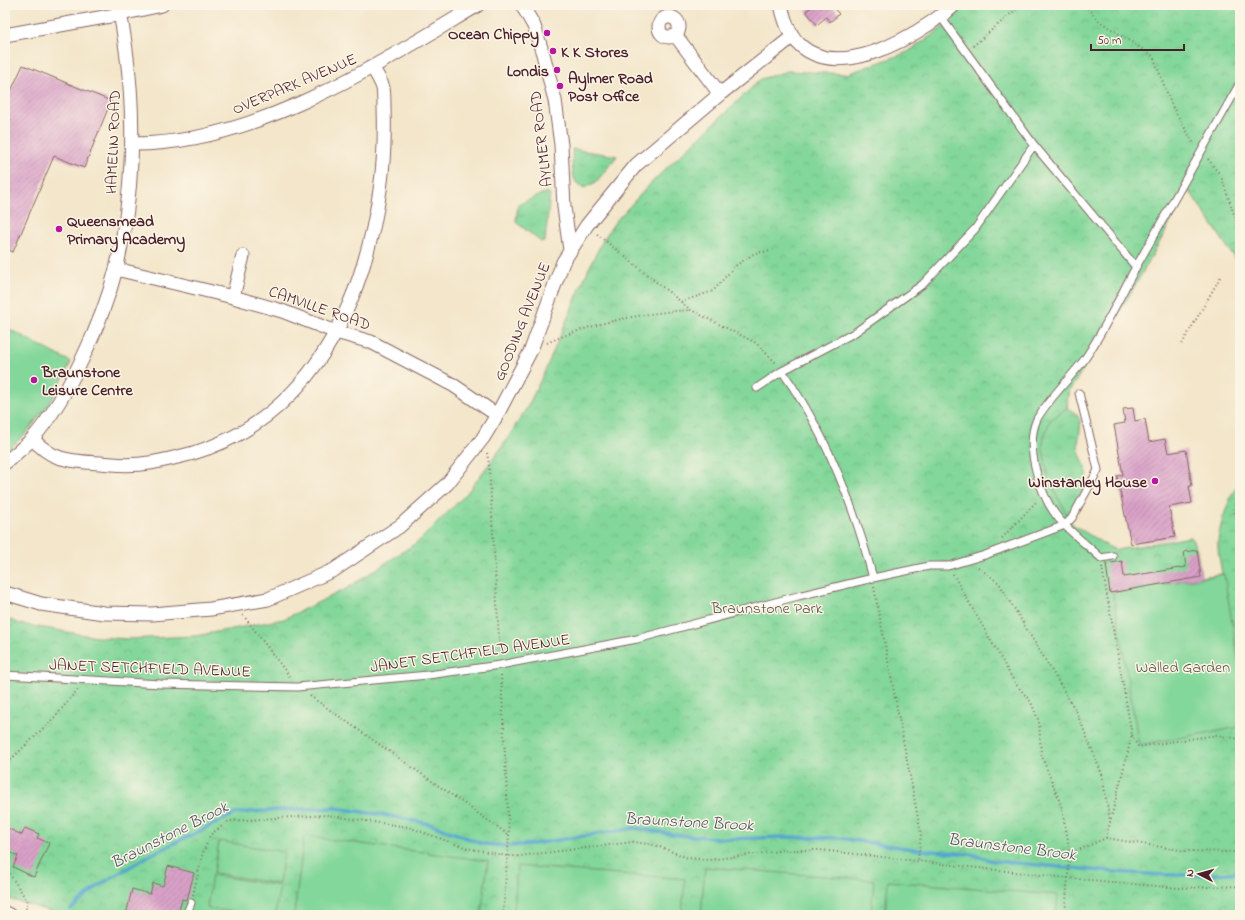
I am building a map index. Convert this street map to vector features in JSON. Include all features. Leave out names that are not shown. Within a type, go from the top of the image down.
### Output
[{"type":"street","points":[[5,35],[120,10],[162,5]]},
{"type":"street","name":"OVERPARK AVENUE","points":[[132,144],[157,144],[184,140],[252,121],[335,87],[373,68],[478,5]]},
{"type":"street","name":"AYLMER ROAD","points":[[522,5],[534,26],[544,54],[555,100],[561,144],[564,207],[570,250]]},
{"type":"street","points":[[781,5],[785,22],[792,37],[807,51],[821,56],[842,58],[875,53],[911,36],[954,5]]},
{"type":"street","name":"HAMELIN ROAD","points":[[5,463],[32,439],[57,405],[76,370],[96,326],[116,269],[127,206],[132,144],[130,81],[120,10]]},
{"type":"street","points":[[676,36],[720,94]]},
{"type":"street","name":"GOODING AVENUE","points":[[5,593],[41,604],[104,613],[152,614],[210,609],[235,605],[268,599],[334,570],[400,526],[446,484],[483,438],[497,415],[531,350],[563,262],[587,225],[636,165],[720,94],[792,37]]},
{"type":"street","points":[[32,439],[46,451],[58,458],[121,465],[143,465],[161,462],[209,448],[248,428],[283,403],[302,384],[318,363],[336,332],[355,289],[370,244],[384,165],[385,124],[383,88],[373,68]]},
{"type":"street","points":[[233,297],[243,256]]},
{"type":"street","name":"CAMVILLE ROAD","points":[[116,269],[233,297],[282,311],[336,332],[372,342],[453,385],[497,415]]},
{"type":"street","points":[[5,913],[9,915]]},
{"type":"lane","points":[[940,16],[1034,145],[1136,267]]},
{"type":"lane","points":[[1113,556],[1101,558],[1058,518],[1045,495],[1034,463],[1032,447],[1033,432],[1037,418],[1085,357],[1240,83]]},
{"type":"lane","points":[[757,388],[782,371],[854,333],[923,284],[975,229],[1034,145]]},
{"type":"lane","points":[[782,371],[814,422],[850,502],[873,578]]},
{"type":"lane","points":[[1065,525],[1072,518],[1098,470],[1079,393]]},
{"type":"lane","name":"JANET SETCHFIELD AVENUE","points":[[5,674],[161,684],[297,687],[428,675],[500,665],[637,639],[798,596],[873,578],[929,566],[948,566],[969,560],[1065,525]]},
{"type":"lane","points":[[186,915],[191,903]]},
{"type":"path","points":[[966,52],[1021,5]]},
{"type":"path","points":[[1086,5],[1099,21],[1153,56],[1172,106],[1192,142],[1221,176],[1240,232]]},
{"type":"path","points":[[587,225],[691,310],[756,343],[782,371]]},
{"type":"path","points":[[681,302],[713,291],[734,266],[755,253],[770,251]]},
{"type":"path","points":[[1182,344],[1221,276]]},
{"type":"path","points":[[531,350],[565,335],[603,324],[659,312],[691,310]]},
{"type":"path","points":[[483,438],[489,464],[509,835],[502,915]]},
{"type":"path","points":[[1240,494],[1233,510],[1240,521]]},
{"type":"path","points":[[999,540],[1034,503],[1045,495]]},
{"type":"path","points":[[1101,558],[1132,735],[1138,747],[1216,735],[1240,739]]},
{"type":"path","points":[[969,560],[999,583],[1076,711],[1102,774],[1110,822]]},
{"type":"path","points":[[948,566],[970,601],[1015,683],[1031,702],[1039,722],[1041,754],[1061,805],[1069,854],[1065,915]]},
{"type":"path","points":[[873,578],[921,834],[918,861]]},
{"type":"path","points":[[235,605],[297,687],[509,835]]},
{"type":"path","points":[[5,765],[54,718],[87,679]]},
{"type":"path","points":[[1106,838],[1132,735]]},
{"type":"path","points":[[191,903],[202,856],[210,835],[228,821],[259,818],[333,816],[408,827],[467,848],[507,856],[520,856],[633,842],[655,845],[688,858],[708,860],[787,850],[820,850],[1068,878],[1180,888],[1240,886]]},
{"type":"path","points":[[1069,854],[1106,838],[1186,851],[1240,852]]},
{"type":"path","points":[[5,867],[28,902],[24,915]]},
{"type":"green space","name":"Braunstone Park","points":[[966,5],[1240,5],[1240,266],[1189,190],[1128,298],[1068,393],[1067,408],[1050,420],[1042,445],[1049,480],[1072,524],[1116,550],[1191,537],[1197,550],[1201,577],[1222,574],[1218,540],[1228,503],[1240,483],[1240,915],[63,915],[5,898],[5,618],[21,624],[97,637],[126,639],[196,636],[284,619],[348,588],[419,541],[467,493],[502,447],[528,406],[545,371],[588,270],[603,240],[615,222],[654,180],[761,79],[788,71],[847,74],[908,52],[946,25]]},
{"type":"green space","points":[[572,149],[617,156],[596,182],[584,188],[579,186],[574,177],[572,166]]},
{"type":"green space","points":[[546,192],[550,194],[545,241],[541,242],[516,222],[518,205]]},
{"type":"green space","name":"Braunstone Leisure Centre","points":[[5,327],[71,362],[53,398],[28,431],[5,453]]},
{"type":"green space","points":[[1068,393],[1067,408],[1076,414],[1080,422],[1078,446],[1080,455],[1087,470],[1087,479],[1078,499],[1066,517],[1056,500],[1046,476],[1040,441],[1043,428]]},
{"type":"green space","name":"Walled Garden","points":[[1224,574],[1240,670],[1240,727],[1139,745],[1113,592]]},
{"type":"green space","points":[[304,836],[488,861],[481,915],[294,915]]},
{"type":"green space","points":[[219,841],[284,852],[279,884],[214,873]]},
{"type":"green space","points":[[517,866],[685,879],[682,915],[514,915]]},
{"type":"green space","points":[[705,867],[874,880],[871,915],[701,915]]},
{"type":"green space","points":[[212,875],[280,886],[275,915],[252,915],[207,908]]},
{"type":"green space","points":[[888,881],[1058,895],[1056,915],[885,915]]},
{"type":"building","points":[[814,5],[831,5],[839,14],[830,22],[826,17],[817,25],[806,11]]},
{"type":"building","points":[[23,65],[111,101],[84,168],[54,156],[13,252],[5,248],[5,132],[11,119],[5,116],[5,104]]},
{"type":"building","name":"Winstanley House","points":[[1133,408],[1135,421],[1145,419],[1149,442],[1165,439],[1168,453],[1186,450],[1192,486],[1189,486],[1192,503],[1169,507],[1175,537],[1131,544],[1117,476],[1123,475],[1114,425],[1125,423],[1123,409]]},
{"type":"building","points":[[1197,550],[1201,577],[1110,593],[1106,564],[1122,561],[1124,577],[1186,567],[1184,552]]},
{"type":"building","points":[[5,827],[22,835],[25,828],[39,834],[37,838],[49,843],[34,877],[13,867],[18,856],[5,850]]},
{"type":"building","points":[[168,866],[194,873],[187,900],[182,899],[178,915],[126,915],[132,889],[150,894],[153,883],[163,886]]},
{"type":"waterway","name":"Braunstone Brook","points":[[71,909],[101,884],[150,855],[237,813],[336,808],[430,824],[483,844],[508,846],[533,844],[634,828],[677,835],[729,839],[783,837],[839,838],[920,850],[971,854],[993,861],[1117,872],[1179,875],[1240,872]]},
{"type":"place","name":"Ocean Chippy","points":[[547,33]]},
{"type":"place","name":"K K Stores","points":[[553,51]]},
{"type":"place","name":"Londis","points":[[557,70]]},
{"type":"place","name":"Aylmer Road Post Office","points":[[560,86]]},
{"type":"place","name":"Queensmead Primary Academy","points":[[59,229]]},
{"type":"place","name":"Braunstone Leisure Centre","points":[[34,380]]},
{"type":"place","name":"Winstanley House","points":[[1155,481]]}]
